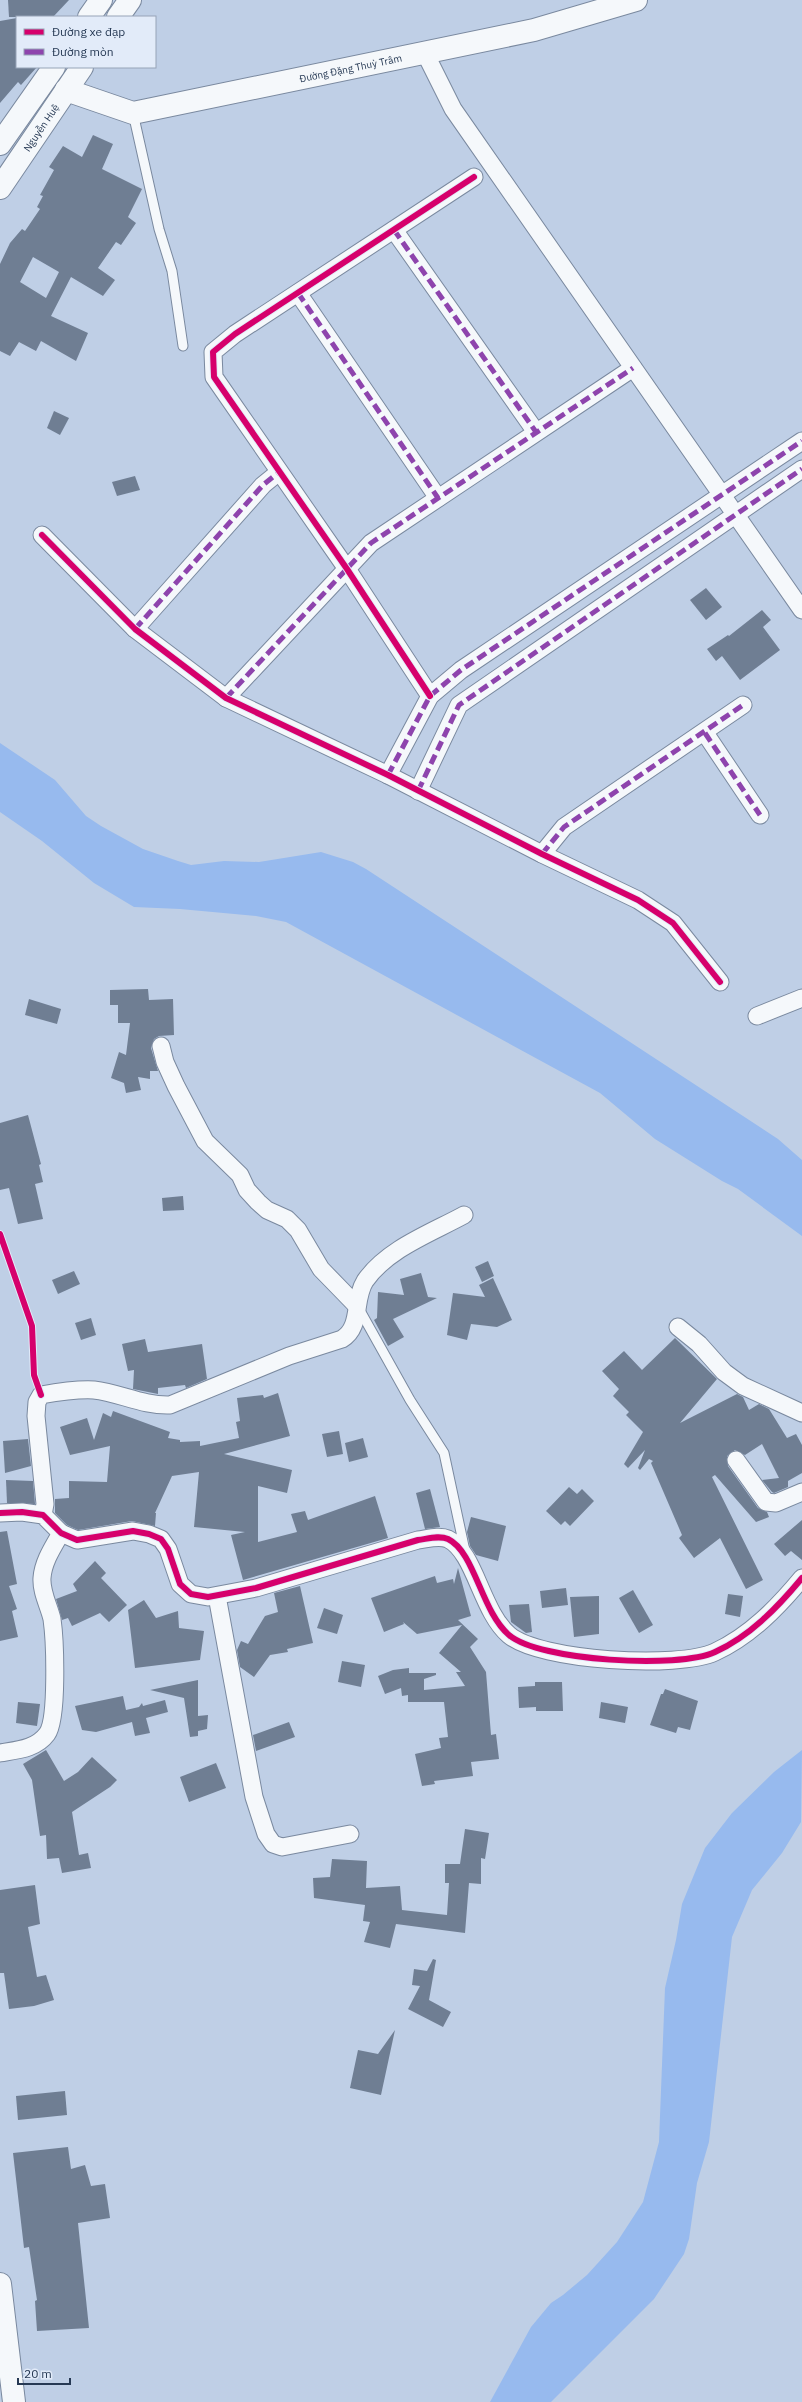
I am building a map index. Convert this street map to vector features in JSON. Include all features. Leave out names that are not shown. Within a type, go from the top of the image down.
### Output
[{"type":"main road","points":[[90,16],[101,0]]},
{"type":"main road","points":[[119,16],[130,0]]},
{"type":"main road","name":"Đường Đặng Thuỳ Trâm","points":[[50,73],[66,90],[133,112],[534,30],[636,0]]},
{"type":"main road","name":"Nguyễn Huệ","points":[[0,188],[81,68]]},
{"type":"main road","points":[[0,144],[50,73]]},
{"type":"main road","points":[[0,2284],[3,2340],[14,2402]]},
{"type":"street","points":[[425,53],[453,109],[802,610]]},
{"type":"street","points":[[430,696],[347,569],[214,377],[213,352],[235,334],[474,176]]},
{"type":"street","points":[[394,230],[536,432]]},
{"type":"street","points":[[298,293],[438,498]]},
{"type":"street","points":[[226,698],[371,543],[634,368]]},
{"type":"street","points":[[388,775],[430,696],[461,670],[802,441]]},
{"type":"street","points":[[418,791],[459,705],[802,469]]},
{"type":"street","points":[[135,629],[263,485],[279,472]]},
{"type":"street","points":[[42,535],[135,629],[226,698],[388,775],[542,854],[638,900],[673,923],[720,982]]},
{"type":"street","points":[[542,854],[564,827],[743,705]]},
{"type":"street","points":[[704,733],[760,815]]},
{"type":"street","points":[[757,1016],[802,998]]},
{"type":"street","points":[[161,1046],[165,1062],[176,1086],[205,1141],[240,1175],[247,1190],[258,1202],[267,1210],[287,1219],[298,1230],[321,1269],[356,1305]]},
{"type":"street","points":[[43,1515],[45,1504],[36,1416],[37,1402],[41,1395],[83,1390],[95,1391],[151,1404],[170,1405],[181,1402],[289,1356],[342,1339],[348,1335],[354,1326],[356,1305],[365,1282],[380,1264],[392,1254],[464,1215]]},
{"type":"street","points":[[678,1327],[699,1344],[724,1372],[743,1386],[802,1413]]},
{"type":"street","points":[[736,1460],[766,1502],[776,1503],[802,1492]]},
{"type":"street","points":[[0,1513],[22,1512],[43,1515],[61,1533],[77,1540],[133,1531],[150,1534],[161,1539],[168,1549],[180,1584],[191,1594],[208,1597],[256,1588],[418,1540],[437,1537],[448,1538],[467,1558],[487,1607],[508,1634],[522,1644],[540,1650],[612,1659],[673,1661],[697,1659],[714,1653],[732,1644],[751,1629],[772,1611],[802,1578]]},
{"type":"street","points":[[0,1753],[18,1750],[36,1743],[46,1735],[51,1726],[54,1703],[52,1619],[42,1580],[46,1560],[61,1533]]},
{"type":"street","points":[[217,1596],[254,1797],[266,1834],[273,1844],[282,1847],[350,1834]]},
{"type":"lane","points":[[133,112],[159,229],[172,271],[183,346]]},
{"type":"lane","points":[[356,1305],[410,1400],[444,1454],[467,1558]]},
{"type":"water","points":[[0,743],[55,780],[86,816],[143,849],[191,865],[224,861],[259,862],[321,852],[353,862],[366,869],[778,1139],[802,1160],[802,1236],[738,1189],[722,1181],[655,1139],[600,1093],[286,922],[256,916],[180,909],[134,907],[94,883],[42,841],[0,812]]},
{"type":"water","points":[[802,1750],[801,1822],[782,1853],[752,1890],[732,1937],[709,2142],[697,2183],[689,2239],[684,2254],[654,2299],[551,2402],[490,2402],[531,2327],[551,2303],[587,2275],[617,2242],[643,2202],[659,2142],[665,1988],[676,1940],[682,1904],[705,1848],[732,1813],[774,1772]]},
{"type":"building","points":[[8,0],[69,0],[54,16],[9,17]]},
{"type":"building","points":[[16,18],[16,68],[36,68],[21,85],[18,82],[0,103],[0,21]]},
{"type":"building","points":[[93,135],[113,144],[102,169],[142,189],[128,217],[136,223],[121,245],[116,242],[98,268],[115,280],[103,296],[71,277],[51,316],[88,333],[76,361],[41,341],[36,351],[19,342],[10,356],[0,351],[0,264],[10,243],[22,229],[25,231],[40,209],[37,207],[43,196],[40,195],[54,170],[49,167],[63,146],[82,157]],"holes":[[[33,257],[59,272],[46,298],[20,282]]]},
{"type":"building","points":[[54,411],[69,418],[60,435],[47,428]]},
{"type":"building","points":[[135,476],[140,490],[117,496],[112,482]]},
{"type":"building","points":[[706,588],[722,607],[706,620],[690,600]]},
{"type":"building","points":[[762,610],[771,620],[763,627],[780,650],[740,680],[722,656],[716,661],[707,649],[728,635],[729,636]]},
{"type":"building","points":[[148,989],[149,1000],[173,999],[174,1035],[159,1036],[154,1039],[151,1048],[158,1071],[150,1071],[150,1079],[138,1077],[141,1090],[126,1093],[124,1083],[111,1078],[119,1052],[126,1055],[130,1023],[118,1023],[118,1005],[110,1005],[110,990]]},
{"type":"building","points":[[29,999],[61,1009],[57,1024],[25,1015]]},
{"type":"building","points":[[28,1115],[41,1164],[39,1165],[43,1182],[35,1184],[43,1219],[18,1224],[9,1188],[0,1190],[0,1123]]},
{"type":"building","points":[[183,1196],[184,1210],[163,1211],[162,1198]]},
{"type":"building","points":[[488,1261],[494,1276],[482,1282],[475,1267]]},
{"type":"building","points":[[74,1271],[80,1284],[58,1294],[52,1280]]},
{"type":"building","points":[[421,1273],[428,1297],[437,1298],[393,1319],[404,1337],[388,1346],[374,1320],[377,1318],[378,1292],[404,1295],[400,1279]]},
{"type":"building","points":[[493,1278],[512,1320],[497,1327],[471,1324],[467,1340],[447,1335],[453,1293],[485,1297],[479,1285]]},
{"type":"building","points":[[91,1318],[96,1335],[81,1340],[75,1323]]},
{"type":"building","points":[[675,1338],[717,1379],[680,1423],[737,1394],[743,1397],[749,1410],[759,1404],[769,1409],[787,1438],[796,1434],[802,1445],[802,1473],[788,1481],[788,1487],[774,1493],[762,1480],[779,1478],[762,1444],[745,1455],[735,1450],[727,1456],[728,1466],[758,1508],[767,1512],[769,1517],[756,1522],[715,1475],[712,1477],[763,1580],[746,1589],[720,1538],[694,1558],[679,1538],[682,1535],[651,1463],[653,1461],[649,1459],[640,1470],[638,1468],[645,1450],[628,1468],[624,1464],[643,1432],[626,1415],[629,1412],[613,1396],[619,1389],[602,1371],[624,1351],[642,1370]]},
{"type":"building","points":[[145,1339],[148,1352],[202,1344],[207,1379],[186,1388],[185,1385],[158,1388],[158,1394],[133,1389],[134,1370],[128,1371],[122,1344]]},
{"type":"building","points":[[278,1393],[290,1436],[224,1454],[292,1470],[287,1493],[258,1486],[258,1542],[297,1532],[291,1514],[305,1511],[308,1520],[375,1496],[388,1538],[243,1580],[231,1535],[245,1532],[194,1527],[199,1472],[172,1476],[155,1513],[155,1526],[132,1521],[78,1530],[67,1525],[55,1513],[55,1499],[69,1498],[69,1481],[107,1482],[110,1446],[70,1455],[60,1427],[87,1418],[94,1440],[103,1413],[111,1417],[113,1411],[170,1432],[168,1438],[180,1440],[180,1442],[200,1441],[200,1446],[239,1438],[236,1422],[240,1421],[237,1398],[263,1395],[264,1398]]},
{"type":"building","points":[[339,1431],[343,1454],[327,1457],[322,1434]]},
{"type":"building","points":[[363,1438],[368,1457],[349,1462],[345,1443]]},
{"type":"building","points":[[28,1439],[31,1466],[5,1473],[3,1441]]},
{"type":"building","points":[[6,1480],[33,1481],[35,1504],[7,1503]]},
{"type":"building","points":[[569,1487],[577,1494],[582,1489],[594,1501],[570,1526],[565,1521],[561,1525],[546,1511]]},
{"type":"building","points":[[430,1489],[440,1527],[425,1529],[416,1493]]},
{"type":"building","points":[[471,1517],[506,1526],[498,1561],[476,1555],[470,1546],[467,1532]]},
{"type":"building","points":[[802,1520],[802,1560],[791,1551],[785,1556],[774,1544]]},
{"type":"building","points":[[7,1531],[17,1584],[9,1586],[17,1609],[12,1611],[18,1637],[0,1641],[0,1532]]},
{"type":"building","points":[[95,1561],[106,1573],[101,1578],[127,1605],[109,1622],[100,1613],[72,1626],[68,1618],[62,1620],[56,1599],[77,1591],[73,1584]]},
{"type":"building","points":[[458,1568],[471,1616],[458,1620],[478,1639],[470,1647],[486,1672],[491,1735],[496,1734],[499,1759],[471,1762],[473,1776],[434,1781],[435,1784],[422,1786],[415,1754],[441,1748],[439,1738],[448,1737],[444,1702],[408,1702],[408,1695],[402,1696],[401,1688],[385,1694],[378,1676],[393,1670],[409,1668],[409,1673],[436,1673],[436,1675],[424,1679],[424,1690],[465,1686],[456,1672],[461,1672],[439,1653],[462,1625],[417,1634],[403,1622],[404,1624],[384,1632],[371,1598],[435,1576],[437,1583],[453,1579],[454,1584]]},
{"type":"building","points":[[300,1586],[313,1643],[287,1649],[288,1652],[270,1655],[254,1677],[240,1667],[237,1650],[241,1641],[248,1644],[265,1616],[278,1612],[274,1593]]},
{"type":"building","points":[[566,1588],[568,1605],[542,1608],[540,1591]]},
{"type":"building","points":[[633,1590],[653,1625],[639,1633],[619,1598]]},
{"type":"building","points":[[728,1594],[743,1596],[740,1617],[725,1614]]},
{"type":"building","points":[[599,1596],[599,1634],[574,1637],[570,1597]]},
{"type":"building","points":[[144,1600],[156,1618],[178,1611],[179,1628],[204,1631],[200,1660],[135,1668],[128,1610]]},
{"type":"building","points":[[529,1604],[532,1632],[526,1633],[511,1622],[509,1605]]},
{"type":"building","points":[[324,1608],[343,1615],[337,1634],[317,1628]]},
{"type":"building","points":[[342,1661],[365,1665],[361,1687],[338,1682]]},
{"type":"building","points":[[198,1680],[198,1716],[208,1715],[207,1729],[198,1731],[198,1736],[190,1737],[184,1698],[150,1690]]},
{"type":"building","points":[[535,1682],[562,1682],[563,1711],[536,1711],[536,1707],[519,1708],[518,1687],[535,1686]]},
{"type":"building","points":[[665,1689],[698,1701],[690,1730],[678,1727],[676,1733],[650,1725],[661,1694],[663,1694]]},
{"type":"building","points":[[123,1696],[126,1710],[139,1707],[142,1703],[143,1706],[165,1700],[168,1712],[146,1718],[150,1733],[135,1736],[132,1722],[96,1732],[82,1730],[75,1706]]},
{"type":"building","points":[[18,1702],[40,1704],[37,1726],[16,1723]]},
{"type":"building","points":[[601,1702],[628,1707],[625,1723],[599,1718]]},
{"type":"building","points":[[289,1722],[295,1737],[256,1751],[253,1735]]},
{"type":"building","points":[[46,1750],[64,1781],[78,1772],[92,1757],[117,1780],[110,1787],[72,1812],[79,1855],[88,1853],[91,1868],[62,1873],[59,1858],[47,1859],[46,1835],[40,1836],[32,1780],[23,1764]]},
{"type":"building","points":[[216,1763],[226,1788],[189,1802],[180,1777]]},
{"type":"building","points":[[465,1829],[489,1833],[485,1859],[481,1858],[481,1884],[469,1883],[465,1933],[396,1924],[390,1948],[364,1942],[370,1922],[363,1921],[365,1905],[314,1898],[313,1878],[330,1877],[332,1859],[367,1861],[366,1888],[400,1886],[402,1910],[447,1915],[449,1883],[445,1883],[445,1864],[460,1864]]},
{"type":"building","points":[[35,1885],[40,1924],[28,1927],[37,1977],[46,1975],[54,2000],[34,2006],[9,2009],[4,1973],[0,1973],[0,1890]]},
{"type":"building","points":[[433,1959],[436,1960],[429,2000],[451,2012],[443,2027],[408,2009],[420,1986],[412,1985],[414,1969],[427,1971]]},
{"type":"building","points":[[395,2030],[381,2095],[350,2088],[358,2050],[378,2054]]},
{"type":"building","points":[[65,2091],[67,2115],[18,2120],[16,2096]]},
{"type":"building","points":[[68,2147],[71,2169],[85,2165],[91,2186],[105,2184],[110,2218],[78,2223],[89,2328],[37,2331],[35,2301],[37,2300],[29,2247],[24,2248],[13,2153]]},
{"type":"marked path","points":[[394,230],[536,432]]},
{"type":"marked path","points":[[298,293],[438,498]]},
{"type":"marked path","points":[[226,698],[371,543],[633,368]]},
{"type":"marked path","points":[[388,775],[430,696],[461,670],[802,441]]},
{"type":"marked path","points":[[418,791],[459,705],[802,469]]},
{"type":"marked path","points":[[135,629],[263,485],[279,472]]},
{"type":"marked path","points":[[542,854],[564,827],[743,705]]},
{"type":"marked path","points":[[705,733],[760,815]]},
{"type":"cycle path","points":[[430,696],[347,569],[214,377],[213,352],[235,334],[474,177]]},
{"type":"cycle path","points":[[42,535],[135,629],[226,698],[388,775],[542,854],[638,900],[673,923],[720,982]]},
{"type":"cycle path","points":[[0,1234],[32,1326],[34,1375],[41,1395]]},
{"type":"cycle path","points":[[0,1513],[22,1512],[43,1515],[61,1533],[77,1540],[133,1531],[149,1534],[161,1539],[168,1549],[180,1584],[191,1594],[208,1597],[256,1588],[418,1540],[437,1537],[444,1538],[448,1539],[457,1546],[465,1556],[491,1612],[499,1625],[509,1635],[525,1644],[549,1651],[610,1660],[672,1660],[697,1657],[715,1652],[740,1638],[763,1620],[802,1578]]}]
